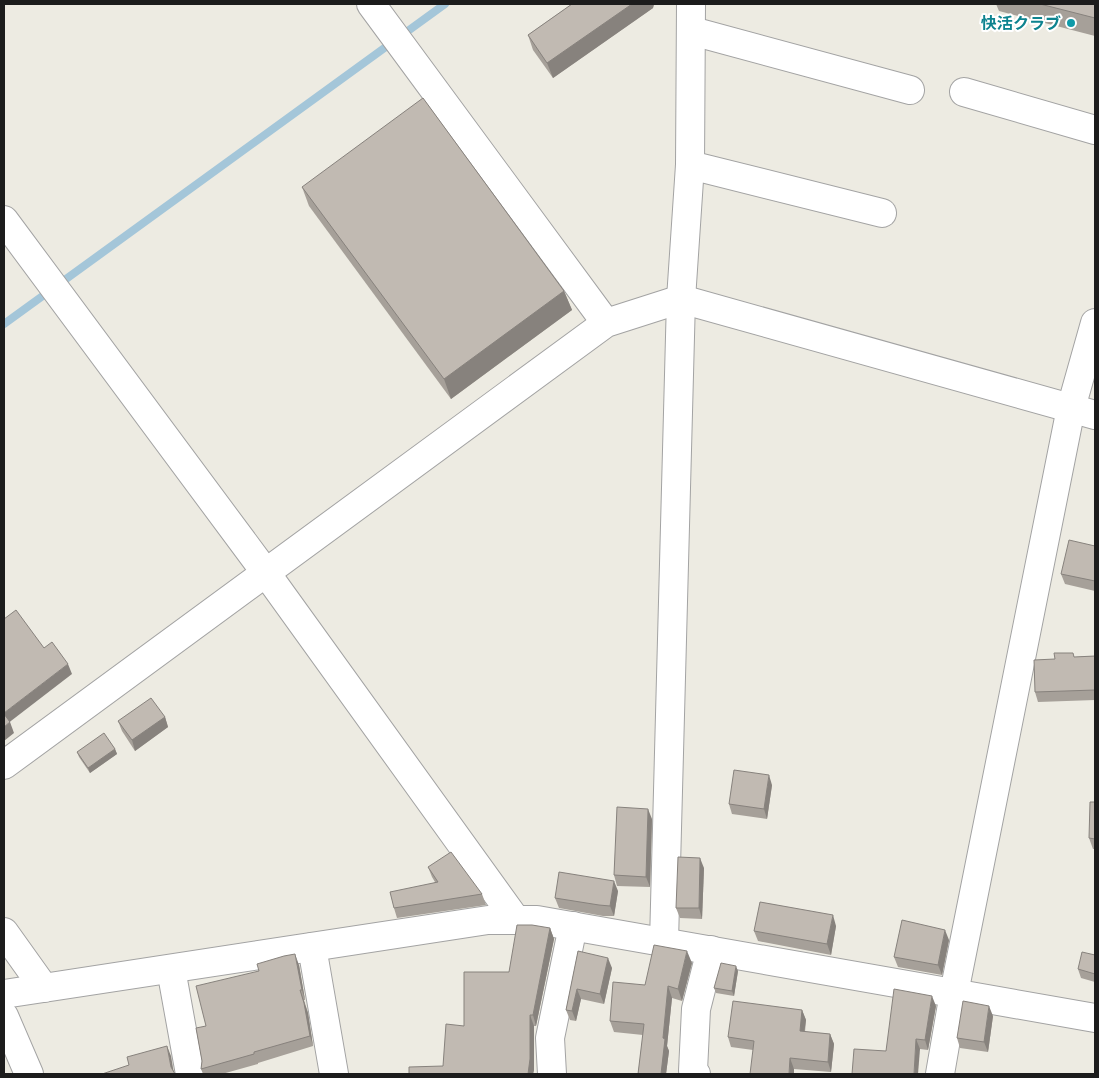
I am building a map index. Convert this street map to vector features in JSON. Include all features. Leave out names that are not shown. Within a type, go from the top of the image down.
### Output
[{"type":"street","points":[[371,4],[606,323]]},
{"type":"street","points":[[664,942],[681,299],[690,165],[691,4]]},
{"type":"street","points":[[692,31],[910,90]]},
{"type":"street","points":[[964,92],[1095,130]]},
{"type":"street","points":[[690,165],[882,213]]},
{"type":"street","points":[[4,220],[266,573],[516,920]]},
{"type":"street","points":[[4,765],[606,323],[681,299],[1083,412]]},
{"type":"street","points":[[940,1074],[954,993],[1083,412],[1095,323]]},
{"type":"street","points":[[4,994],[488,920],[537,920],[1095,1018]]},
{"type":"street","points":[[552,1074],[550,1038],[573,926]]},
{"type":"street","points":[[4,932],[44,988]]},
{"type":"street","points":[[312,947],[334,1074]]},
{"type":"street","points":[[696,1074],[693,1071],[696,1009],[711,950]]},
{"type":"street","points":[[171,969],[190,1074]]},
{"type":"street","points":[[4,1016],[29,1074]]},
{"type":"building","points":[[572,4],[632,4],[547,63],[528,35]]},
{"type":"building","points":[[1040,4],[1095,4],[1095,18]]},
{"type":"building","points":[[423,98],[564,291],[444,379],[302,187]]},
{"type":"building","points":[[1069,540],[1095,546],[1095,581],[1061,574]]},
{"type":"building","points":[[16,610],[44,648],[52,642],[68,664],[4,713],[4,619]]},
{"type":"building","points":[[1054,653],[1073,653],[1074,657],[1095,656],[1095,690],[1035,692],[1034,660],[1055,659]]},
{"type":"building","points":[[151,698],[165,717],[132,740],[118,721]]},
{"type":"building","points":[[4,714],[10,722],[4,727]]},
{"type":"building","points":[[104,733],[115,749],[88,768],[77,752]]},
{"type":"building","points":[[734,770],[769,775],[764,809],[729,804]]},
{"type":"building","points":[[1090,802],[1095,802],[1095,839],[1089,838]]},
{"type":"building","points":[[617,807],[648,809],[646,877],[614,875]]},
{"type":"building","points":[[451,852],[482,894],[394,908],[390,892],[438,882],[428,867]]},
{"type":"building","points":[[678,857],[700,858],[699,908],[676,908]]},
{"type":"building","points":[[559,872],[614,881],[610,906],[555,898]]},
{"type":"building","points":[[760,902],[833,915],[827,944],[754,931]]},
{"type":"building","points":[[902,920],[945,930],[938,965],[894,957]]},
{"type":"building","points":[[517,925],[550,928],[533,1015],[530,1015],[528,1074],[409,1074],[409,1067],[443,1066],[446,1024],[464,1026],[464,972],[509,972]]},
{"type":"building","points":[[654,945],[687,951],[678,989],[668,986],[661,1074],[638,1074],[644,1024],[610,1021],[613,982],[645,985]]},
{"type":"building","points":[[578,951],[608,958],[600,994],[577,989],[572,1011],[566,1010]]},
{"type":"building","points":[[1082,952],[1095,955],[1095,974],[1078,969]]},
{"type":"building","points":[[295,954],[302,990],[300,990],[310,1036],[201,1069],[202,1061],[196,1028],[206,1026],[196,986],[259,971],[257,964]]},
{"type":"building","points":[[721,963],[736,966],[732,991],[714,988]]},
{"type":"building","points":[[894,989],[932,996],[925,1040],[916,1039],[914,1074],[852,1074],[854,1049],[886,1051]]},
{"type":"building","points":[[733,1001],[802,1010],[800,1031],[830,1034],[828,1062],[790,1058],[789,1074],[750,1074],[754,1041],[728,1037]]},
{"type":"building","points":[[963,1001],[989,1006],[984,1042],[957,1038]]},
{"type":"building","points":[[167,1046],[171,1067],[175,1074],[102,1074],[129,1065],[127,1057]]},
{"type":"waterway","points":[[4,324],[445,4]]},
{"type":"place","name":"快活クラブ","points":[[1071,23]]}]
